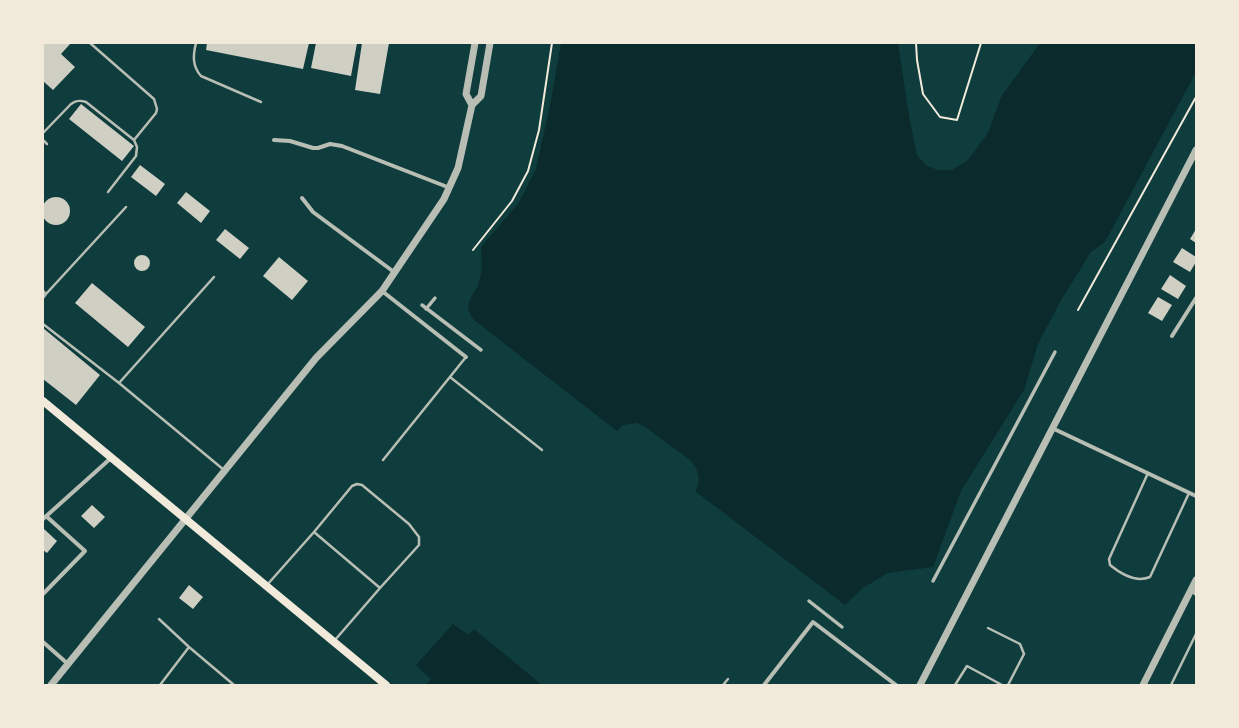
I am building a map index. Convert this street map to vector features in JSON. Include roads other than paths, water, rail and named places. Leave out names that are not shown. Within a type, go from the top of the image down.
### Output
[{"type":"main road","points":[[45,406],[112,457],[386,685]]},
{"type":"street","points":[[472,105],[466,94],[475,43]]},
{"type":"street","points":[[51,685],[316,358],[382,291],[450,188],[458,168],[472,105],[481,96],[490,43]]},
{"type":"street","points":[[274,140],[290,141],[313,148],[330,144],[342,146],[450,188]]},
{"type":"street","points":[[920,685],[1196,150]]},
{"type":"street","points":[[302,198],[313,212],[394,272]]},
{"type":"street","points":[[382,291],[466,357]]},
{"type":"street","points":[[426,309],[435,298]]},
{"type":"street","points":[[1172,336],[1196,298]]},
{"type":"street","points":[[422,305],[481,350]]},
{"type":"street","points":[[933,581],[1055,352]]},
{"type":"street","points":[[1052,428],[1196,496]]},
{"type":"street","points":[[43,594],[85,551],[44,518],[112,457]]},
{"type":"street","points":[[1143,685],[1193,592],[1196,580]]},
{"type":"street","points":[[808,601],[842,627]]},
{"type":"street","points":[[764,685],[813,622],[896,685]]},
{"type":"street","points":[[43,642],[68,664]]},
{"type":"lane","points":[[90,43],[154,99],[157,108],[156,113],[134,140]]},
{"type":"lane","points":[[196,43],[193,59],[196,69],[201,76],[261,102]]},
{"type":"lane","points":[[43,134],[71,104],[76,101],[81,101],[86,102],[134,140],[137,147],[136,156],[108,192]]},
{"type":"lane","points":[[43,140],[47,144]]},
{"type":"lane","points":[[43,298],[126,207]]},
{"type":"lane","points":[[119,383],[214,277]]},
{"type":"lane","points":[[43,324],[119,383],[224,470]]},
{"type":"lane","points":[[383,460],[466,357]]},
{"type":"lane","points":[[450,377],[542,450]]},
{"type":"lane","points":[[1148,473],[1109,559],[1110,565],[1133,578],[1142,580],[1150,577],[1189,493]]},
{"type":"lane","points":[[266,586],[352,486],[357,484],[362,485],[409,524],[419,537],[419,545],[334,642]]},
{"type":"lane","points":[[314,532],[380,588]]},
{"type":"lane","points":[[159,619],[189,647],[234,685]]},
{"type":"lane","points":[[988,628],[1020,644],[1024,654],[1008,685]]},
{"type":"lane","points":[[1171,685],[1196,634]]},
{"type":"lane","points":[[160,685],[189,647]]},
{"type":"lane","points":[[955,685],[967,666],[1002,685]]},
{"type":"lane","points":[[723,685],[728,679]]},
{"type":"water","points":[[561,43],[898,43],[909,116],[917,155],[926,165],[937,170],[952,170],[968,160],[988,133],[1001,97],[1040,43],[1196,43],[1196,72],[1105,242],[1091,252],[1060,302],[1038,344],[1024,390],[961,491],[933,567],[888,573],[863,588],[845,605],[695,491],[699,479],[696,468],[691,461],[644,426],[637,423],[623,425],[617,431],[474,320],[468,308],[470,299],[478,285],[481,275],[481,247],[518,204],[536,169],[551,100]]},
{"type":"water","points":[[453,624],[469,635],[474,629],[542,685],[426,685],[431,679],[416,665]]}]
